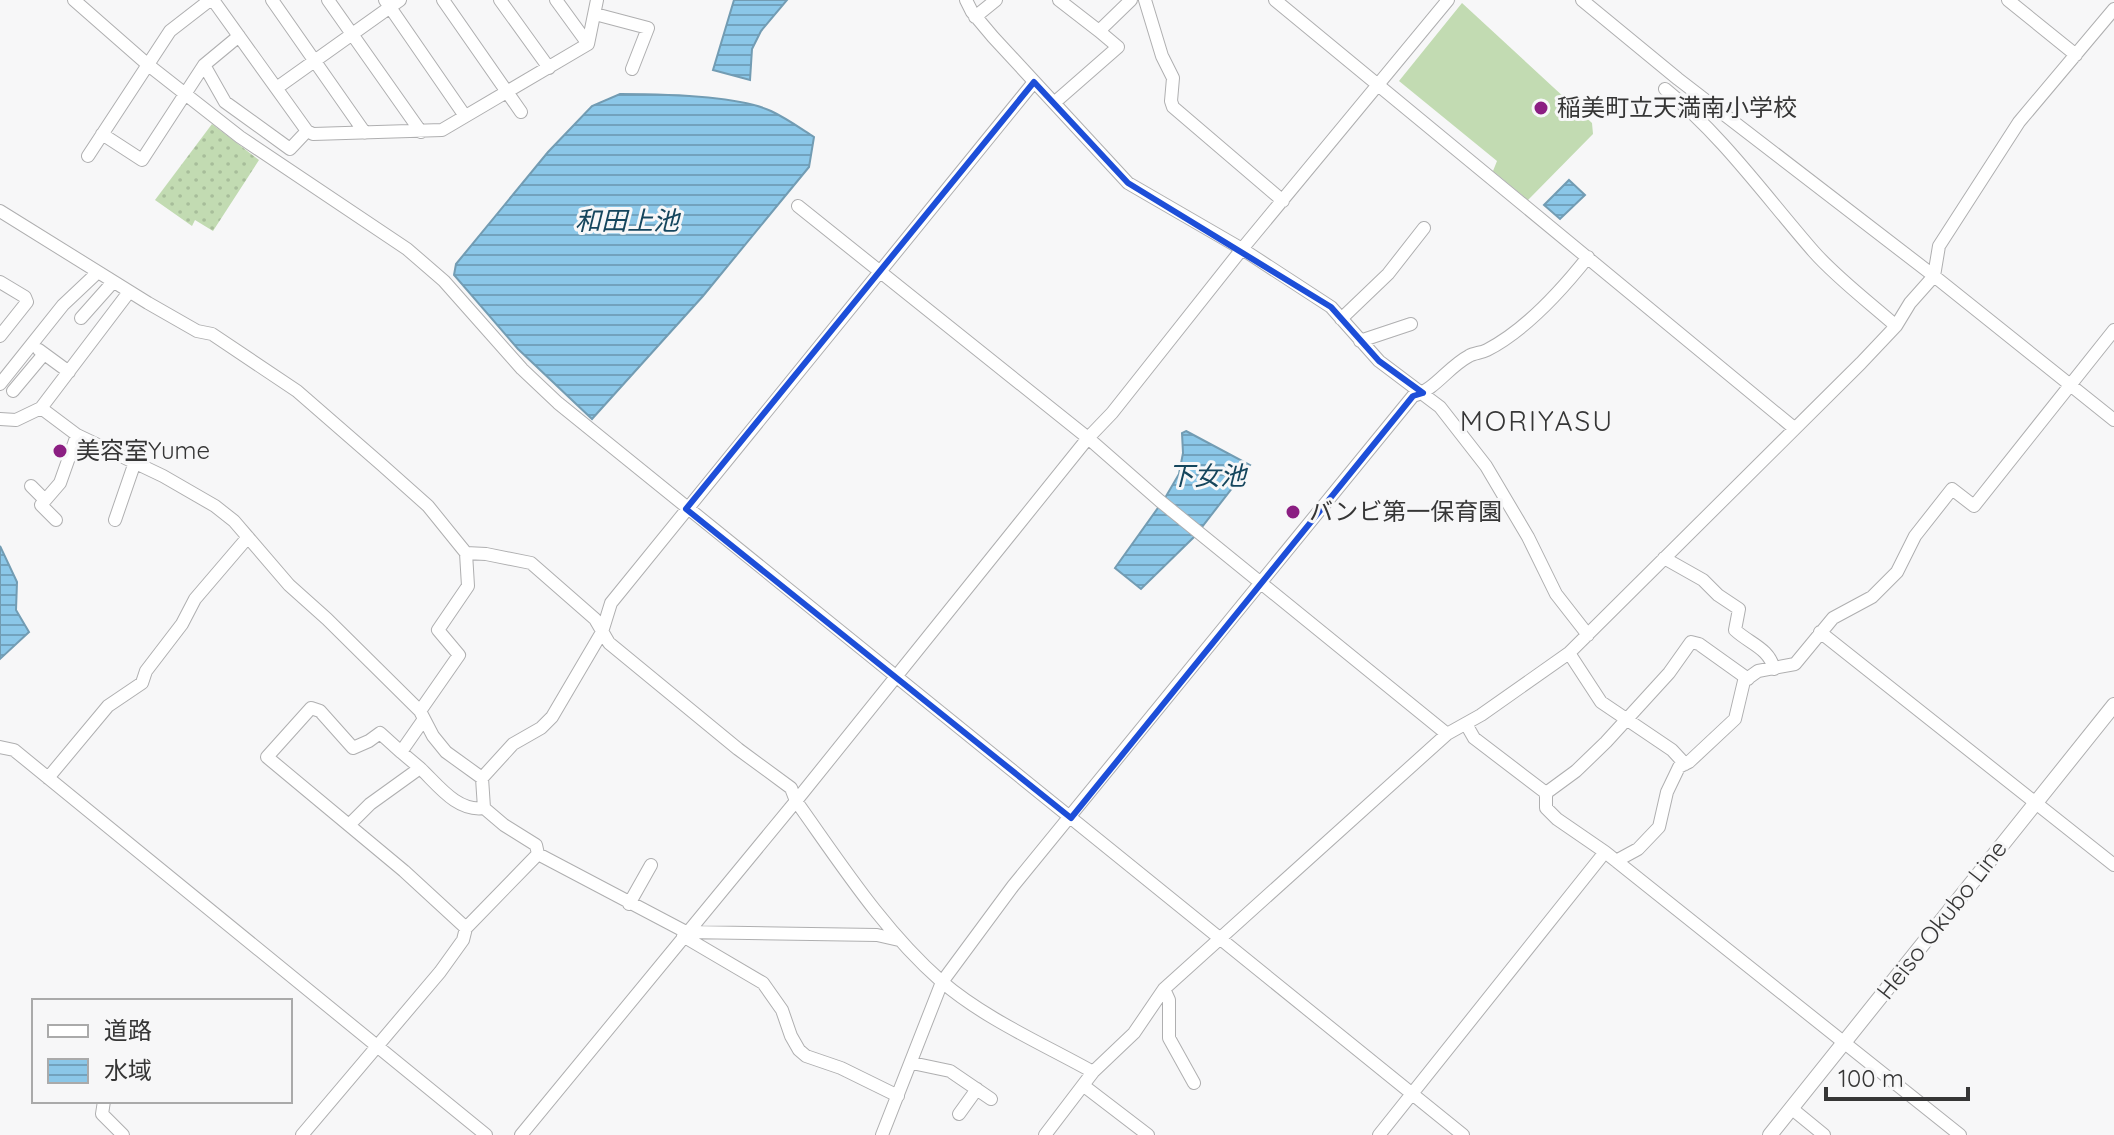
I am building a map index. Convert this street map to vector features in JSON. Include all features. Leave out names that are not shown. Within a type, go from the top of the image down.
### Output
[{"type":"main road","name":"Heiso Okubo Line","points":[[1770,1135],[2114,705]]},
{"type":"street","points":[[74,0],[184,94],[266,155],[407,249],[455,292],[522,369],[558,403],[1463,1135]]},
{"type":"street","points":[[88,156],[170,31],[212,0],[307,131],[313,134],[442,130],[588,44],[597,0]]},
{"type":"street","points":[[272,0],[365,133]]},
{"type":"street","points":[[328,0],[421,132]]},
{"type":"street","points":[[443,0],[521,112]]},
{"type":"street","points":[[500,0],[549,68]]},
{"type":"street","points":[[556,0],[588,44]]},
{"type":"street","points":[[966,0],[975,17],[1128,183],[1242,249],[1331,307],[1379,361],[1440,407],[1486,466],[1556,594],[1588,635]]},
{"type":"street","points":[[975,17],[996,0]]},
{"type":"street","points":[[1054,103],[1118,47],[1059,0]]},
{"type":"street","points":[[1099,31],[1131,0]]},
{"type":"street","points":[[1145,0],[1162,56],[1173,78],[1173,107],[1283,201]]},
{"type":"street","points":[[1275,0],[1794,428]]},
{"type":"street","points":[[521,1135],[1448,0]]},
{"type":"street","points":[[1582,0],[1678,79],[1934,276],[2114,420]]},
{"type":"street","points":[[2008,0],[2076,55]]},
{"type":"street","points":[[278,87],[391,2],[465,116]]},
{"type":"street","points":[[1045,1135],[1093,1072],[1134,1033],[1164,989],[1447,734],[1569,653],[1896,326],[1910,303],[1934,276],[1939,246],[2019,122],[2114,9]]},
{"type":"street","points":[[595,14],[648,28],[632,69]]},
{"type":"street","points":[[102,134],[142,160],[204,65],[239,36]]},
{"type":"street","points":[[204,65],[225,102],[290,149],[307,131]]},
{"type":"street","points":[[484,808],[482,778],[513,744],[541,728],[552,717],[602,632],[611,603],[1034,82]]},
{"type":"street","points":[[1665,89],[1681,101],[1818,255],[1896,326]]},
{"type":"street","points":[[1726,150],[1744,129]]},
{"type":"street","points":[[798,206],[1088,438],[1160,501],[1447,734]]},
{"type":"street","points":[[0,211],[129,292],[197,331],[212,334],[297,391],[428,506],[466,553],[468,586],[438,630],[459,655],[401,752]]},
{"type":"street","points":[[1341,319],[1388,274],[1424,228]]},
{"type":"street","points":[[886,1133],[942,982],[1013,886],[1413,396],[1423,393],[1469,356],[1486,350],[1558,296],[1588,257]]},
{"type":"street","points":[[0,384],[63,305],[98,272]]},
{"type":"street","points":[[0,282],[25,297],[27,302],[5,320],[0,336]]},
{"type":"street","points":[[81,318],[113,282]]},
{"type":"street","points":[[0,419],[16,420],[41,408],[129,292]]},
{"type":"street","points":[[1360,341],[1411,324]]},
{"type":"street","points":[[1616,861],[1638,849],[1659,827],[1667,792],[1679,767],[1735,719],[1737,699],[1744,681],[1758,671],[1795,664],[1833,618],[1872,597],[1887,584],[1907,556],[1915,536],[1952,489],[1974,506],[2114,330]]},
{"type":"street","points":[[13,391],[40,351],[69,372]]},
{"type":"street","points":[[41,408],[77,435],[135,462],[215,506],[248,537],[289,585],[336,627],[422,715],[446,752],[482,778]]},
{"type":"street","points":[[56,520],[41,505],[60,483],[77,435]]},
{"type":"street","points":[[115,520],[135,462]]},
{"type":"street","points":[[31,486],[45,500]]},
{"type":"street","points":[[48,778],[108,706],[142,683],[146,671],[182,624],[195,599],[248,537]]},
{"type":"street","points":[[466,553],[531,563],[595,619],[609,643],[791,788],[796,801],[860,891],[900,940],[942,982],[975,1006],[1093,1072]]},
{"type":"street","points":[[1664,558],[1703,580],[1739,609],[1735,630],[1762,648],[1770,657],[1774,669]]},
{"type":"street","points":[[1820,632],[2114,865]]},
{"type":"street","points":[[1546,793],[1576,771],[1628,719],[1669,673],[1691,642],[1699,644],[1748,679]]},
{"type":"street","points":[[1569,653],[1601,702],[1672,750],[1685,764]]},
{"type":"street","points":[[466,928],[404,871],[267,757],[306,711],[314,708],[320,711],[353,748],[380,733],[458,803],[469,809],[484,808],[536,845],[538,854]]},
{"type":"street","points":[[1466,724],[1474,738],[1546,793]]},
{"type":"street","points":[[0,747],[14,750],[486,1135]]},
{"type":"street","points":[[349,825],[370,804],[420,768]]},
{"type":"street","points":[[1546,793],[1546,808],[1557,819],[1605,852],[1960,1135]]},
{"type":"street","points":[[1379,1135],[1605,852]]},
{"type":"street","points":[[538,854],[685,934],[763,983],[782,1010],[799,1050],[806,1056],[841,1068],[898,1096]]},
{"type":"street","points":[[302,1135],[440,972],[463,940],[466,928],[538,854]]},
{"type":"street","points":[[629,904],[651,865]]},
{"type":"street","points":[[685,934],[877,935],[900,940]]},
{"type":"street","points":[[1164,989],[1169,1000],[1169,1038],[1194,1083]]},
{"type":"street","points":[[912,1063],[950,1071],[991,1099]]},
{"type":"street","points":[[1084,1086],[1148,1135]]},
{"type":"street","points":[[959,1114],[977,1089]]},
{"type":"street","points":[[104,1103],[102,1114],[123,1135]]},
{"type":"street","points":[[1791,1108],[1824,1135]]},
{"type":"highlighted area","points":[[1034,82],[1128,183],[1331,307],[1379,361],[1423,393],[1413,396],[1071,818],[686,509]]},
{"type":"green space","points":[[1462,3],[1592,123],[1593,134],[1528,200],[1493,171],[1497,161],[1399,81]]},
{"type":"green space","points":[[212,124],[259,160],[213,231],[195,220],[192,226],[155,200]]},
{"type":"water","points":[[734,0],[787,0],[761,31],[752,49],[750,80],[713,70]]},
{"type":"water","name":"和田上池","points":[[620,94],[697,96],[739,102],[771,111],[814,137],[809,167],[703,296],[592,419],[518,349],[454,275],[456,264],[548,152],[592,106]]},
{"type":"water","points":[[1569,180],[1585,195],[1560,219],[1544,205]]},
{"type":"water","name":"下女池","points":[[1186,431],[1250,465],[1195,536],[1141,589],[1115,568],[1179,474],[1183,453],[1182,433]]},
{"type":"water","points":[[0,546],[17,582],[16,610],[29,632],[0,659]]},
{"type":"place","name":"稲美町立天満南小学校","points":[[1541,108]]},
{"type":"place","name":"美容室Yume","points":[[60,451]]},
{"type":"place","name":"バンビ第一保育園","points":[[1293,512]]},
{"type":"district","name":"MORIYASU","points":[[1537,421]]}]
